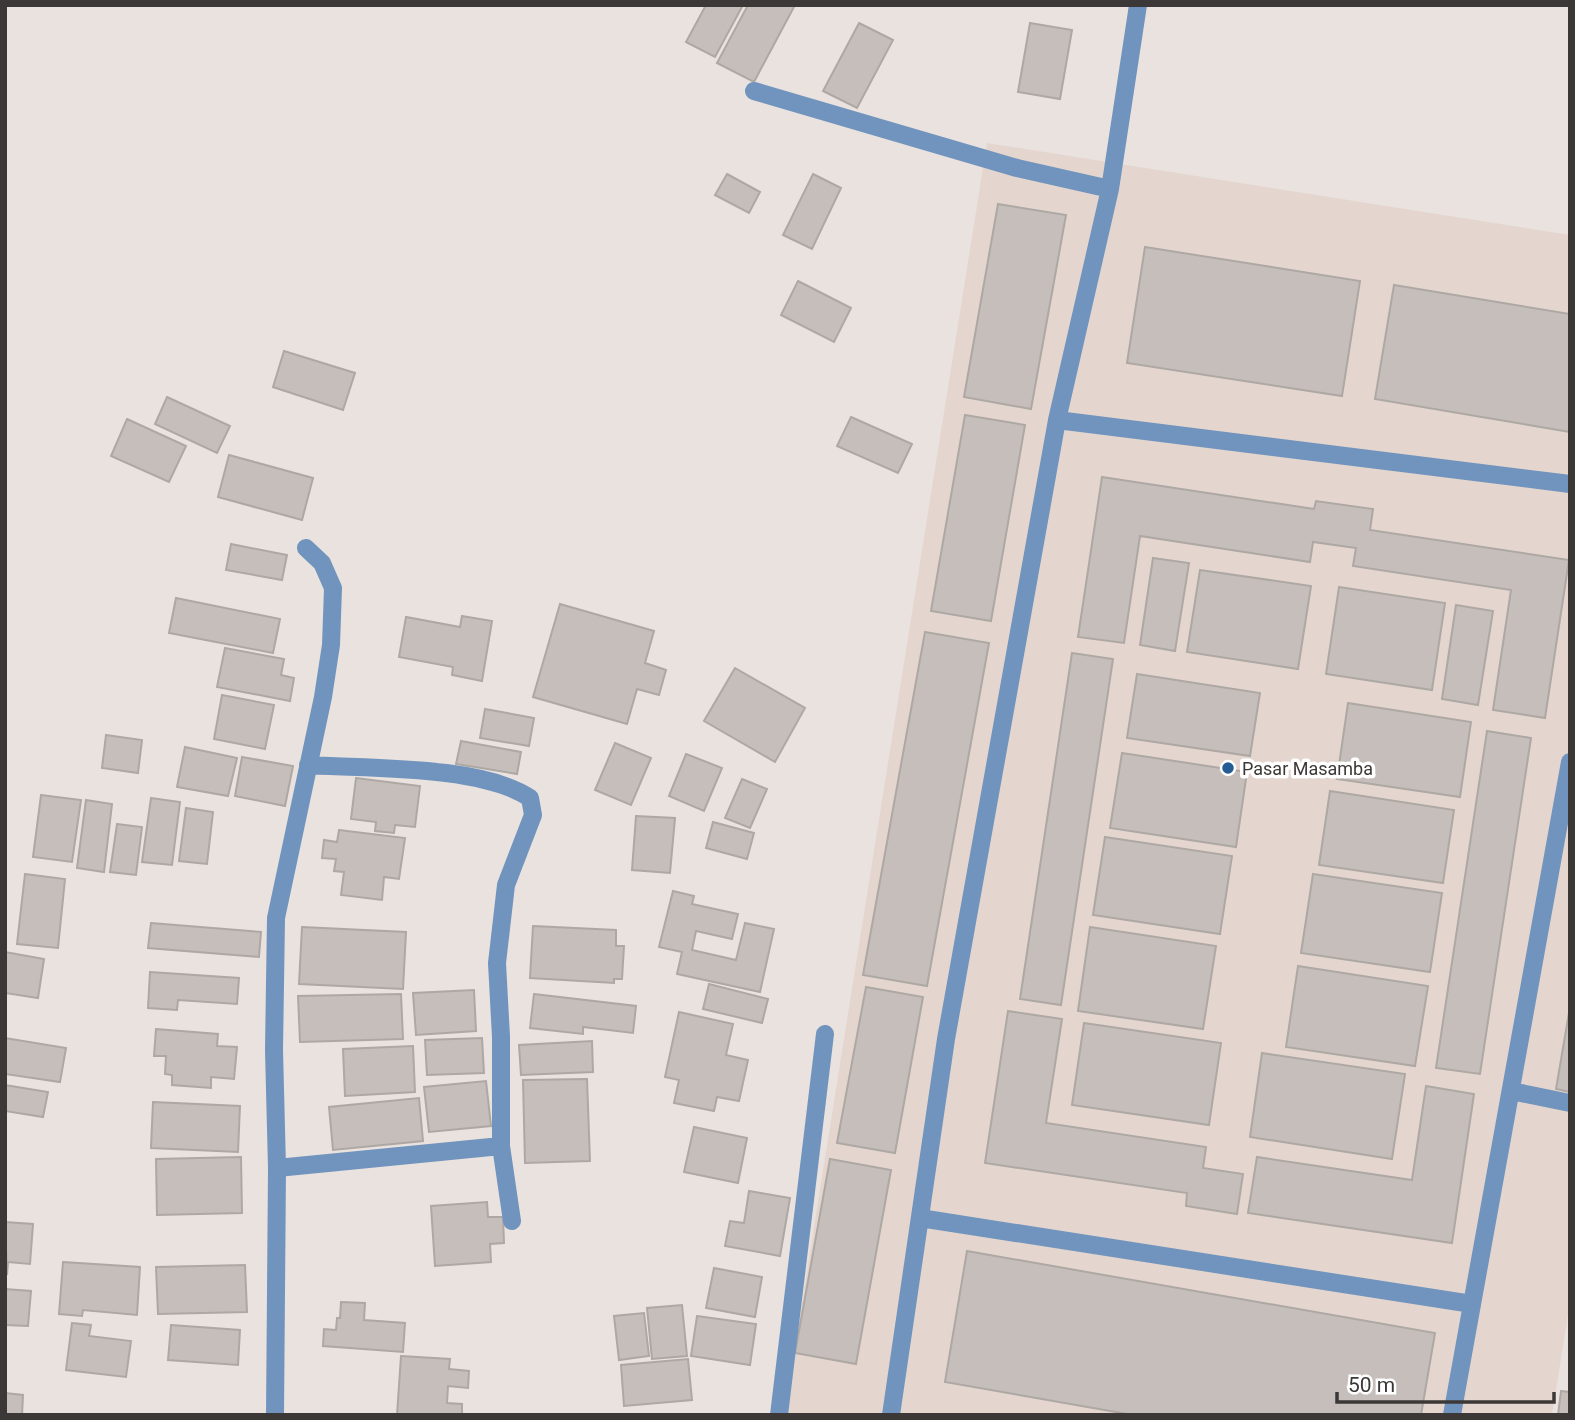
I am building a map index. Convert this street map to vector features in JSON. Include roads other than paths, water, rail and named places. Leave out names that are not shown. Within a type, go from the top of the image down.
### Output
[{"type":"street","points":[[891,1415],[946,1039],[1057,420],[1110,189],[1138,5]]},
{"type":"street","points":[[754,92],[1017,168],[1110,189]]},
{"type":"street","points":[[1057,420],[1570,484]]},
{"type":"street","points":[[275,1415],[276,918],[323,697],[331,645],[333,588],[322,563],[306,548]]},
{"type":"street","points":[[1452,1415],[1570,762]]},
{"type":"street","points":[[308,765],[462,775],[516,789],[530,798],[533,815],[506,885],[498,952],[501,1146],[512,1221]]},
{"type":"street","points":[[779,1415],[825,1034]]},
{"type":"street","points":[[1511,1091],[1570,1103]]},
{"type":"street","points":[[277,1168],[501,1146]]},
{"type":"street","points":[[920,1219],[1472,1304]]},
{"type":"place","name":"Pasar Masamba","points":[[1228,768]]}]
